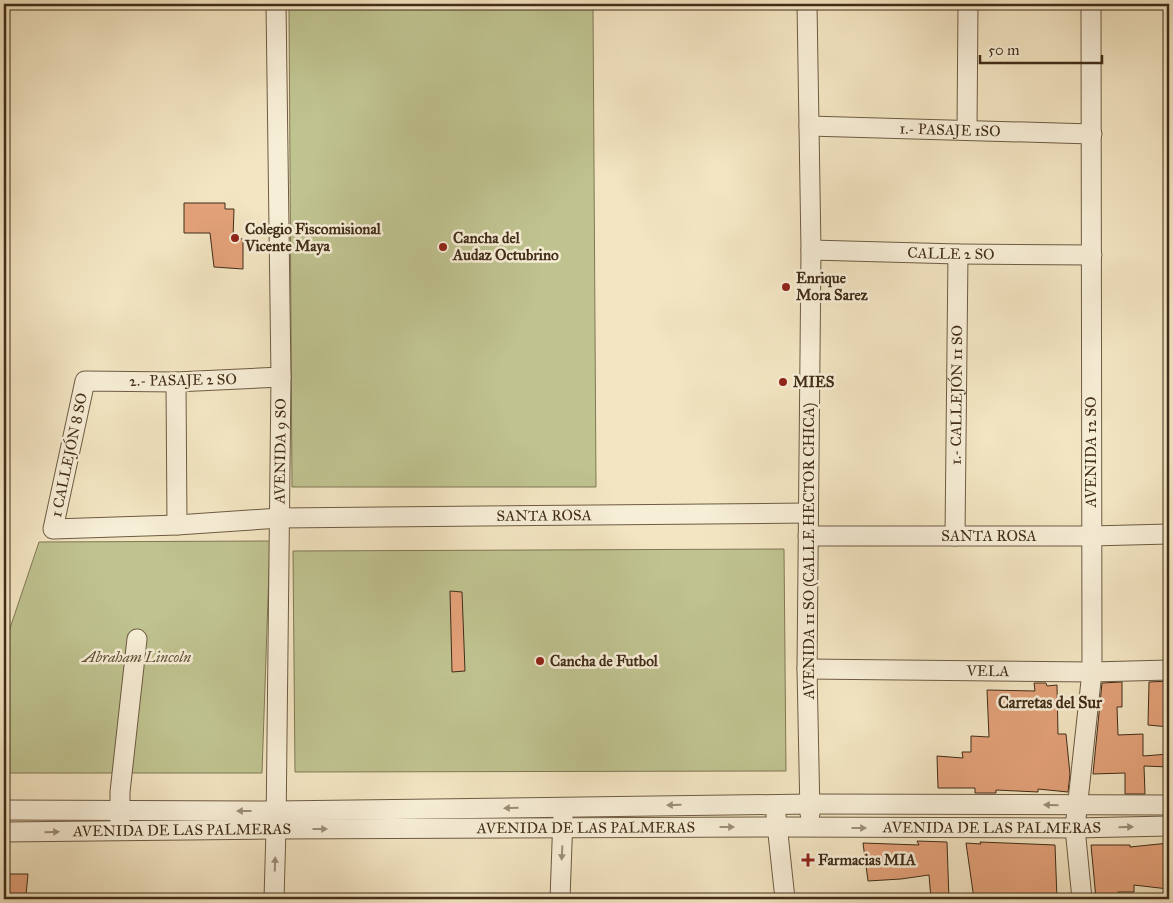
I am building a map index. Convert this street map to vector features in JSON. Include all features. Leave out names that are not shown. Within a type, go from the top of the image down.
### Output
[{"type":"street","name":"AVENIDA 9 SO","points":[[274,899],[281,377],[276,4]]},
{"type":"street","name":"AVENIDA 11 SO (CALLE HECTOR CHICA)","points":[[806,4],[811,250],[807,669],[810,828]]},
{"type":"street","points":[[967,130],[968,4]]},
{"type":"street","name":"AVENIDA 12 SO","points":[[1082,899],[1075,828],[1092,672],[1091,4]]},
{"type":"street","name":"1.- PASAJE 1SO","points":[[808,126],[1092,134]]},
{"type":"street","name":"CALLE 2 SO","points":[[811,250],[1092,255]]},
{"type":"street","name":"1.- CALLEJÓN 11 SO","points":[[955,536],[958,254]]},
{"type":"street","name":"2.- PASAJE 2 SO","points":[[85,381],[176,382],[281,377]]},
{"type":"street","name":"1 CALLEJÓN 8 SO","points":[[54,529],[85,381]]},
{"type":"street","points":[[176,382],[177,525]]},
{"type":"street","name":"SANTA ROSA","points":[[54,529],[177,525],[280,518],[808,513]]},
{"type":"street","name":"SANTA ROSA","points":[[808,536],[1091,536],[1169,534]]},
{"type":"street","points":[[120,831],[119,810],[138,639]]},
{"type":"street","name":"VELA","points":[[807,669],[1092,672],[1169,670]]},
{"type":"street","points":[[775,804],[785,899]]},
{"type":"street","name":"AVENIDA DE LAS PALMERAS","points":[[4,832],[120,831],[276,820],[564,807],[775,804],[1169,805]]},
{"type":"street","points":[[560,899],[564,807]]},
{"type":"street","name":"AVENIDA DE LAS PALMERAS","points":[[4,810],[119,810],[276,820],[563,828],[1075,828],[1169,826]]},
{"type":"green space","name":"Cancha del Audaz Octubrino","points":[[289,7],[593,7],[596,487],[292,487]]},
{"type":"green space","name":"Abraham Lincoln","points":[[270,541],[262,773],[4,773],[4,646],[39,542]]},
{"type":"green space","name":"Cancha de Futbol","points":[[784,549],[786,771],[295,772],[293,551]]},
{"type":"building","points":[[184,203],[225,203],[225,209],[234,209],[233,238],[243,239],[243,269],[214,267],[210,233],[184,233]]},
{"type":"building","points":[[450,591],[462,592],[465,671],[452,672]]},
{"type":"building","points":[[1169,681],[1169,727],[1148,725],[1149,682]]},
{"type":"building","points":[[1122,682],[1122,707],[1117,707],[1118,735],[1143,734],[1143,756],[1169,754],[1169,767],[1144,766],[1145,794],[1125,794],[1125,773],[1093,774],[1102,683]]},
{"type":"building","points":[[1034,683],[1046,683],[1047,686],[1057,685],[1058,734],[1066,734],[1070,774],[1068,792],[1038,789],[1038,792],[996,790],[996,793],[975,793],[975,788],[938,788],[937,756],[963,758],[962,752],[971,752],[971,736],[989,737],[987,690],[1035,691]]},
{"type":"building","points":[[917,841],[947,842],[949,899],[931,899],[929,875],[868,881],[863,843],[919,845]]},
{"type":"building","points":[[980,842],[1055,845],[1057,899],[974,899],[966,843],[981,844]]},
{"type":"building","points":[[1169,843],[1168,889],[1134,885],[1134,892],[1118,892],[1119,899],[1096,899],[1091,845],[1130,845],[1130,847]]},
{"type":"building","points":[[4,874],[28,874],[26,895],[4,894]]},
{"type":"place","name":"Colegio Fiscomisional Vicente Maya","points":[[235,238]]},
{"type":"place","name":"Cancha del Audaz Octubrino","points":[[443,247]]},
{"type":"place","name":"Enrique Mora Sarez","points":[[786,287]]},
{"type":"place","name":"MIES","points":[[783,382]]},
{"type":"place","name":"Cancha de Futbol","points":[[540,661]]},
{"type":"place","name":"Farmacias MIA","points":[[808,860]]},
{"type":"district","name":"Carretas del Sur","points":[[1050,702]]}]
